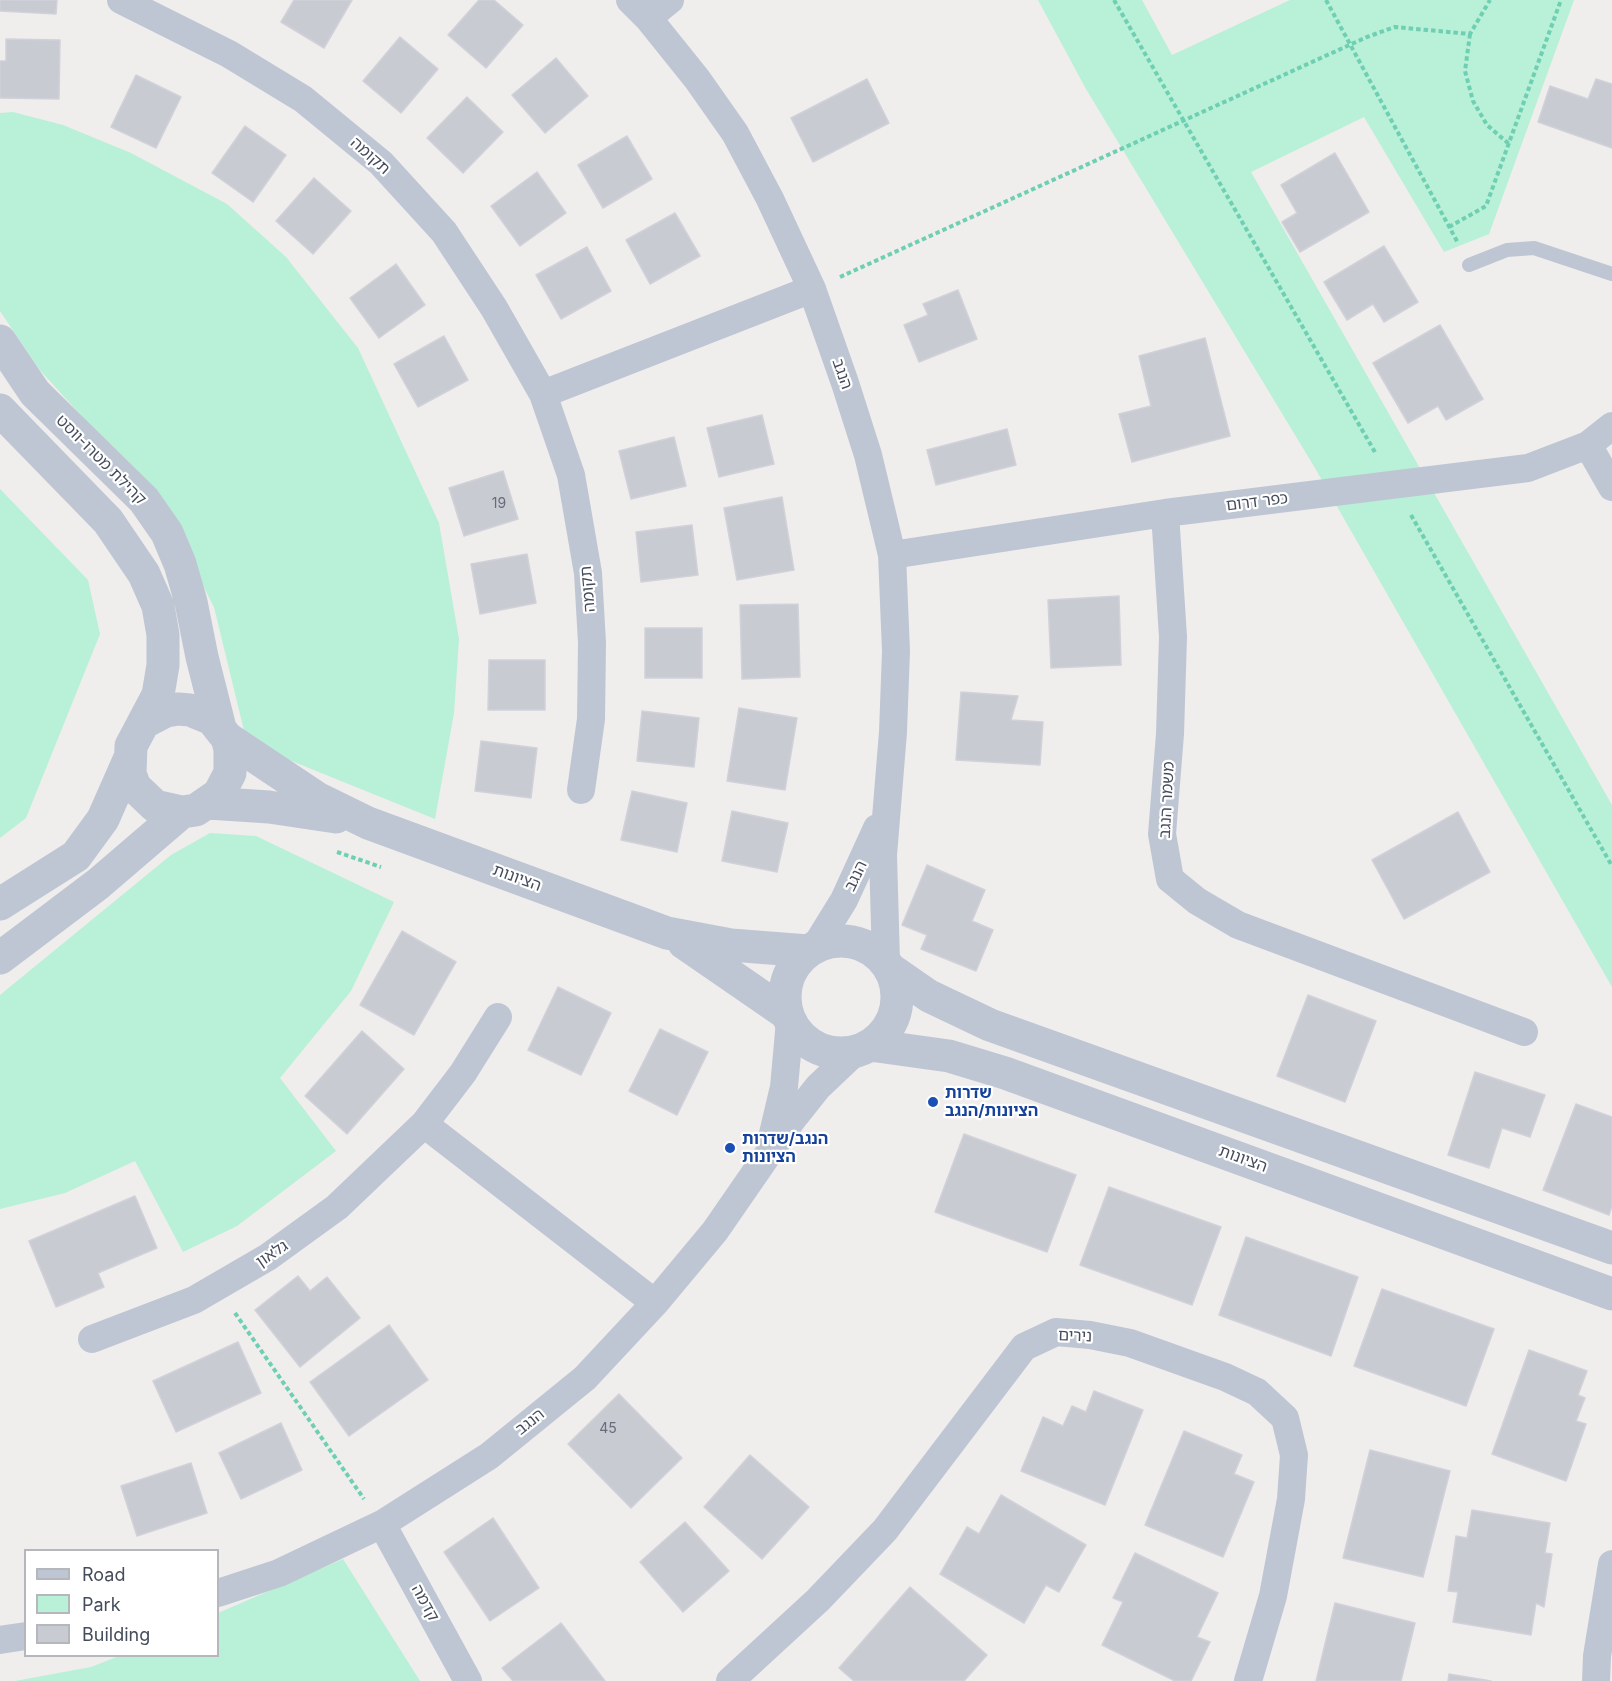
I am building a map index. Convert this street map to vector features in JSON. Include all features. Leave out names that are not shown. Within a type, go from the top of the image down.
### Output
[{"type":"street","name":"תקומה","points":[[121,0],[229,54],[303,99],[381,163],[444,232],[494,308],[543,394],[571,475],[588,573],[592,643],[591,719],[581,790]]},
{"type":"street","points":[[639,9],[670,0]]},
{"type":"street","name":"הנגב","points":[[639,9],[697,79],[735,133],[770,199],[812,289],[868,455],[892,555],[896,651],[893,732],[886,800],[882,885],[888,966]]},
{"type":"street","points":[[543,394],[812,289]]},
{"type":"street","name":"קהילת מטרו-ווסט","points":[[0,341],[35,393],[144,500],[167,533],[180,564],[191,602],[201,657],[223,733]]},
{"type":"street","points":[[0,410],[108,521],[144,574],[158,606],[163,635],[163,664],[158,695],[131,746],[129,760],[104,819],[76,856],[0,904]]},
{"type":"street","name":"כפר דרום","points":[[892,555],[1165,513],[1528,468],[1588,446],[1612,426]]},
{"type":"street","points":[[1588,446],[1612,487]]},
{"type":"street","name":"משמר הנגב","points":[[1165,513],[1173,637],[1170,734],[1162,834],[1170,879],[1197,901],[1238,925],[1524,1032]]},
{"type":"street","points":[[0,958],[57,913],[98,885],[195,808],[219,794],[230,773],[231,749],[223,733],[201,714],[178,709],[166,711],[145,723]]},
{"type":"street","name":"הציונות","points":[[223,733],[317,798],[368,823],[667,933],[731,945],[812,949]]},
{"type":"street","points":[[129,760],[135,787],[144,798],[162,808],[195,808]]},
{"type":"street","name":"הנגב","points":[[812,949],[844,900],[864,859],[886,800]]},
{"type":"street","name":"הציונות","points":[[195,808],[269,807],[368,823]]},
{"type":"street","name":"הציונות","points":[[667,933],[724,969],[789,1017]]},
{"type":"street","points":[[888,966],[896,984],[896,1007],[887,1029],[863,1048],[832,1052],[817,1048],[805,1040],[789,1017],[784,998],[786,982],[792,968],[812,949],[830,941],[853,941],[874,951],[888,966],[929,996],[990,1025],[1612,1248]]},
{"type":"street","name":"גלאון","points":[[92,1339],[194,1300],[268,1257],[337,1207],[424,1124],[463,1073],[498,1017]]},
{"type":"street","name":"הנגב","points":[[767,1155],[784,1087],[789,1017]]},
{"type":"street","name":"הנגב","points":[[219,1593],[279,1573],[382,1524],[489,1456],[585,1378],[655,1303],[715,1231],[767,1155],[818,1087],[863,1048]]},
{"type":"street","name":"הציונות","points":[[863,1048],[950,1056],[1005,1072],[1612,1294]]},
{"type":"street","points":[[424,1124],[655,1303]]},
{"type":"street","name":"נירים","points":[[730,1681],[818,1600],[885,1530],[1024,1347],[1056,1332],[1090,1335],[1130,1343],[1225,1377],[1257,1392],[1285,1418],[1294,1455],[1291,1499],[1273,1596],[1248,1681]]},
{"type":"street","name":"קדמה","points":[[382,1524],[468,1681]]},
{"type":"street","points":[[1596,1681],[1597,1656],[1612,1564]]},
{"type":"street","points":[[0,1640],[24,1636]]},
{"type":"lane","points":[[1469,265],[1507,250],[1534,248],[1612,274]]},
{"type":"path","points":[[1114,0],[1612,866]]},
{"type":"path","points":[[1326,0],[1469,265]]},
{"type":"path","points":[[1489,0],[1470,34],[1465,71],[1473,101],[1488,125],[1509,144]]},
{"type":"path","points":[[1449,227],[1486,206],[1562,0]]},
{"type":"path","points":[[812,289],[1350,44],[1395,27],[1470,34]]},
{"type":"path","points":[[217,1287],[382,1524]]},
{"type":"green space","points":[[1038,0],[1142,0],[1172,55],[1290,0],[1574,0],[1489,234],[1444,252],[1364,117],[1251,172],[1612,805],[1612,987],[1315,468],[1086,89]]},
{"type":"green space","points":[[13,112],[63,125],[131,153],[227,204],[286,257],[358,348],[439,523],[459,639],[454,713],[435,819],[247,743],[214,607],[161,504],[39,369],[0,311],[0,113]]},
{"type":"green space","points":[[0,489],[88,580],[100,634],[26,818],[0,838]]},
{"type":"green space","points":[[210,833],[256,836],[394,902],[351,991],[280,1078],[336,1151],[237,1226],[183,1252],[135,1161],[65,1193],[0,1209],[0,995],[171,855]]},
{"type":"green space","points":[[343,1559],[420,1681],[15,1681],[91,1667],[116,1657],[219,1657],[219,1613]]},
{"type":"building","points":[[0,0],[57,0],[56,14],[0,11]]},
{"type":"building","points":[[294,0],[352,0],[324,48],[281,22]]},
{"type":"building","points":[[479,0],[494,0],[523,25],[486,68],[448,35]]},
{"type":"building","points":[[400,37],[438,69],[401,113],[363,81]]},
{"type":"building","points":[[6,39],[60,40],[59,99],[0,98],[0,61],[6,61]]},
{"type":"building","points":[[556,58],[588,96],[545,133],[512,95]]},
{"type":"building","points":[[136,75],[181,97],[156,148],[111,127]]},
{"type":"building","points":[[867,79],[889,123],[813,162],[791,118]]},
{"type":"building","points":[[1596,79],[1612,84],[1612,148],[1538,122],[1550,86],[1588,99]]},
{"type":"building","points":[[467,97],[503,132],[463,173],[427,138]]},
{"type":"building","points":[[245,126],[286,155],[253,202],[212,173]]},
{"type":"building","points":[[627,136],[652,179],[603,208],[578,165]]},
{"type":"building","points":[[1335,153],[1369,212],[1300,252],[1282,222],[1297,213],[1281,185]]},
{"type":"building","points":[[537,172],[566,213],[520,246],[491,206]]},
{"type":"building","points":[[314,178],[351,211],[313,254],[276,221]]},
{"type":"building","points":[[675,213],[700,256],[650,284],[626,240]]},
{"type":"building","points":[[1384,246],[1418,302],[1384,322],[1373,304],[1347,320],[1324,282]]},
{"type":"building","points":[[587,247],[611,291],[561,319],[536,275]]},
{"type":"building","points":[[396,264],[425,305],[379,338],[350,298]]},
{"type":"building","points":[[958,290],[977,339],[919,362],[904,325],[928,315],[923,304]]},
{"type":"building","points":[[1440,325],[1483,399],[1446,420],[1438,406],[1408,423],[1373,363]]},
{"type":"building","points":[[444,336],[468,380],[418,407],[394,364]]},
{"type":"building","points":[[1205,338],[1230,436],[1132,462],[1119,414],[1151,406],[1139,356]]},
{"type":"building","points":[[762,415],[774,464],[719,477],[707,428]]},
{"type":"building","points":[[1007,429],[1016,465],[936,485],[927,450]]},
{"type":"building","points":[[674,437],[686,486],[631,499],[619,451]]},
{"type":"building","points":[[503,471],[518,519],[464,536],[449,488]]},
{"type":"building","points":[[782,497],[794,570],[737,580],[724,508]]},
{"type":"building","points":[[692,525],[698,575],[641,582],[636,532]]},
{"type":"building","points":[[527,554],[536,603],[480,614],[471,564]]},
{"type":"building","points":[[1119,596],[1121,665],[1051,668],[1048,600]]},
{"type":"building","points":[[798,604],[800,677],[742,679],[740,605]]},
{"type":"building","points":[[645,628],[702,628],[702,678],[645,678]]},
{"type":"building","points":[[489,660],[545,660],[545,710],[488,710]]},
{"type":"building","points":[[961,692],[1018,696],[1011,720],[1043,722],[1040,765],[956,760]]},
{"type":"building","points":[[739,708],[797,718],[785,790],[727,781]]},
{"type":"building","points":[[642,711],[699,718],[694,767],[637,761]]},
{"type":"building","points":[[481,741],[537,748],[531,798],[475,791]]},
{"type":"building","points":[[632,791],[687,803],[677,852],[621,840]]},
{"type":"building","points":[[732,811],[788,823],[777,872],[722,861]]},
{"type":"building","points":[[1458,812],[1490,872],[1404,919],[1372,860]]},
{"type":"building","points":[[927,865],[985,890],[972,921],[993,930],[976,971],[921,949],[927,935],[902,925]]},
{"type":"building","points":[[402,931],[456,962],[414,1035],[360,1005]]},
{"type":"building","points":[[558,987],[611,1013],[581,1075],[528,1050]]},
{"type":"building","points":[[1308,995],[1376,1021],[1345,1102],[1277,1076]]},
{"type":"building","points":[[660,1029],[708,1052],[677,1115],[629,1091]]},
{"type":"building","points":[[362,1031],[404,1069],[347,1134],[305,1096]]},
{"type":"building","points":[[1475,1072],[1545,1095],[1530,1137],[1502,1128],[1489,1168],[1448,1155]]},
{"type":"building","points":[[1576,1104],[1612,1117],[1612,1206],[1609,1215],[1543,1190]]},
{"type":"building","points":[[964,1134],[1076,1175],[1047,1252],[935,1212]]},
{"type":"building","points":[[1109,1187],[1221,1227],[1192,1305],[1080,1265]]},
{"type":"building","points":[[135,1196],[157,1248],[98,1273],[104,1287],[56,1307],[29,1241]]},
{"type":"building","points":[[1246,1237],[1358,1277],[1331,1356],[1219,1315]]},
{"type":"building","points":[[298,1276],[310,1291],[327,1277],[360,1318],[300,1367],[255,1310]]},
{"type":"building","points":[[1382,1289],[1494,1329],[1466,1406],[1354,1366]]},
{"type":"building","points":[[389,1325],[428,1380],[349,1436],[310,1382]]},
{"type":"building","points":[[238,1342],[261,1393],[176,1432],[153,1381]]},
{"type":"building","points":[[1529,1350],[1587,1371],[1578,1395],[1585,1398],[1576,1421],[1586,1424],[1566,1481],[1492,1454]]},
{"type":"building","points":[[1094,1391],[1143,1410],[1105,1505],[1021,1471],[1043,1417],[1063,1426],[1072,1406],[1086,1412]]},
{"type":"building","points":[[619,1394],[682,1458],[631,1508],[568,1444]]},
{"type":"building","points":[[281,1423],[302,1470],[241,1499],[219,1453]]},
{"type":"building","points":[[1184,1431],[1242,1455],[1234,1474],[1254,1482],[1223,1557],[1145,1525]]},
{"type":"building","points":[[1370,1450],[1450,1471],[1423,1577],[1343,1558]]},
{"type":"building","points":[[750,1455],[809,1507],[762,1559],[704,1507]]},
{"type":"building","points":[[191,1463],[207,1513],[137,1536],[121,1486]]},
{"type":"building","points":[[1001,1495],[1086,1545],[1059,1592],[1046,1585],[1024,1623],[940,1574],[967,1527],[979,1534]]},
{"type":"building","points":[[1472,1510],[1550,1523],[1545,1553],[1552,1554],[1544,1607],[1536,1603],[1531,1635],[1453,1622],[1458,1592],[1448,1591],[1456,1536],[1467,1538]]},
{"type":"building","points":[[493,1518],[539,1588],[490,1621],[444,1552]]},
{"type":"building","points":[[685,1522],[729,1571],[683,1612],[640,1562]]},
{"type":"building","points":[[1135,1553],[1218,1593],[1197,1637],[1210,1642],[1191,1681],[1175,1681],[1102,1645],[1123,1602],[1113,1598]]},
{"type":"building","points":[[910,1587],[987,1655],[964,1681],[854,1681],[839,1668]]},
{"type":"building","points":[[1335,1603],[1415,1623],[1401,1681],[1316,1681]]},
{"type":"building","points":[[561,1623],[605,1681],[513,1681],[502,1668]]},
{"type":"building","points":[[1449,1674],[1491,1681],[1448,1681]]},
{"type":"place","name":"שדרות הציונות/הנגב","points":[[933,1102]]},
{"type":"place","name":"הנגב/שדרות הציונות","points":[[730,1148]]}]
